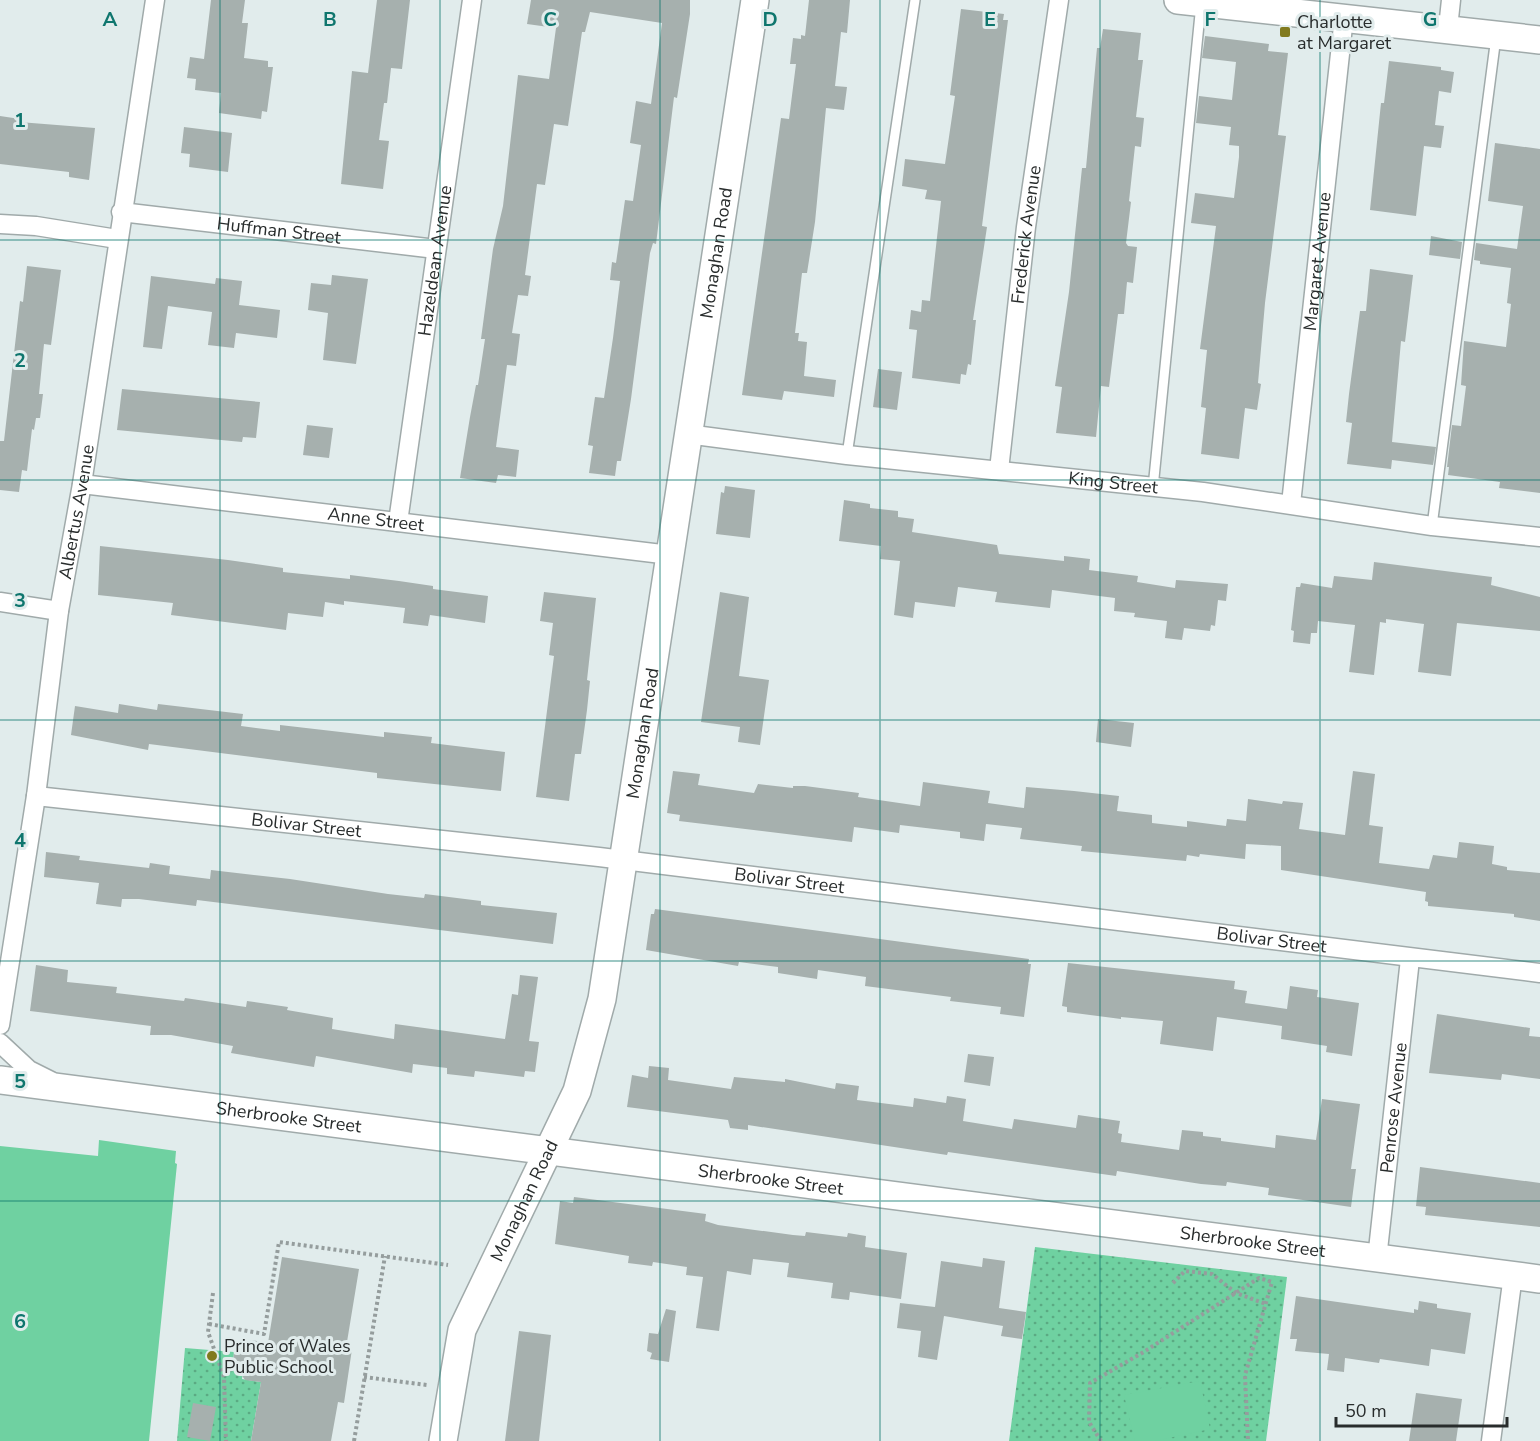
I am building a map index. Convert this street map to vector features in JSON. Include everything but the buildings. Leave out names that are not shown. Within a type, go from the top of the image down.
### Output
[{"type":"main road","name":"Monaghan Road","points":[[443,1441],[462,1330],[577,1091],[602,999],[755,0]]},
{"type":"main road","points":[[1190,1],[1540,40]]},
{"type":"main road","name":"Sherbrooke Street","points":[[0,1080],[1540,1279]]},
{"type":"street","name":"Albertus Avenue","points":[[0,1025],[36,796],[58,611],[81,484],[155,0]]},
{"type":"street","name":"Hazeldean Avenue","points":[[398,522],[472,0]]},
{"type":"street","name":"Frederick Avenue","points":[[999,470],[1026,227],[1059,0]]},
{"type":"street","points":[[1448,28],[1451,0]]},
{"type":"street","name":"Margaret Avenue","points":[[1292,504],[1344,17]]},
{"type":"street","name":"Huffman Street","points":[[121,212],[436,249]]},
{"type":"street","points":[[0,224],[36,226],[117,239]]},
{"type":"street","name":"King Street","points":[[687,434],[847,455],[1292,504],[1432,526],[1540,537]]},
{"type":"street","name":"Anne Street","points":[[81,484],[670,555]]},
{"type":"street","points":[[0,602],[58,611]]},
{"type":"street","name":"Bolivar Street","points":[[36,796],[623,861],[1308,944],[1410,959],[1540,973]]},
{"type":"street","name":"Penrose Avenue","points":[[1377,1259],[1410,959]]},
{"type":"street","points":[[0,1043],[29,1071],[66,1088]]},
{"type":"street","points":[[1491,1441],[1513,1275]]},
{"type":"lane","points":[[847,455],[915,0]]},
{"type":"lane","points":[[1153,488],[1190,1]]},
{"type":"lane","points":[[1432,526],[1496,35]]},
{"type":"path","points":[[210,1324],[264,1334],[279,1242],[448,1265]]},
{"type":"path","points":[[354,1441],[385,1256]]},
{"type":"path","points":[[1264,1280],[1265,1269]]},
{"type":"path","points":[[1173,1283],[1185,1271],[1212,1274],[1236,1293],[1266,1304]]},
{"type":"path","points":[[1101,1441],[1089,1422],[1090,1383],[1259,1278],[1272,1282],[1245,1374],[1248,1441]]},
{"type":"path","points":[[213,1293],[208,1332],[224,1377],[226,1441]]},
{"type":"path","points":[[364,1377],[427,1385]]},
{"type":"green space","points":[[99,1140],[176,1151],[175,1163],[177,1164],[149,1441],[0,1441],[0,1146],[98,1156]]},
{"type":"green space","points":[[1035,1247],[1287,1277],[1266,1441],[1009,1441]]},
{"type":"green space","points":[[185,1348],[234,1352],[233,1362],[239,1371],[243,1372],[242,1379],[261,1382],[251,1441],[177,1441]]},
{"type":"green space","points":[[1200,1381],[1210,1429],[1155,1441],[1135,1441],[1124,1395]]},
{"type":"place","name":"Charlotte at Margaret","points":[[1285,32]]},
{"type":"place","name":"Prince of Wales Public School","points":[[212,1356]]}]
